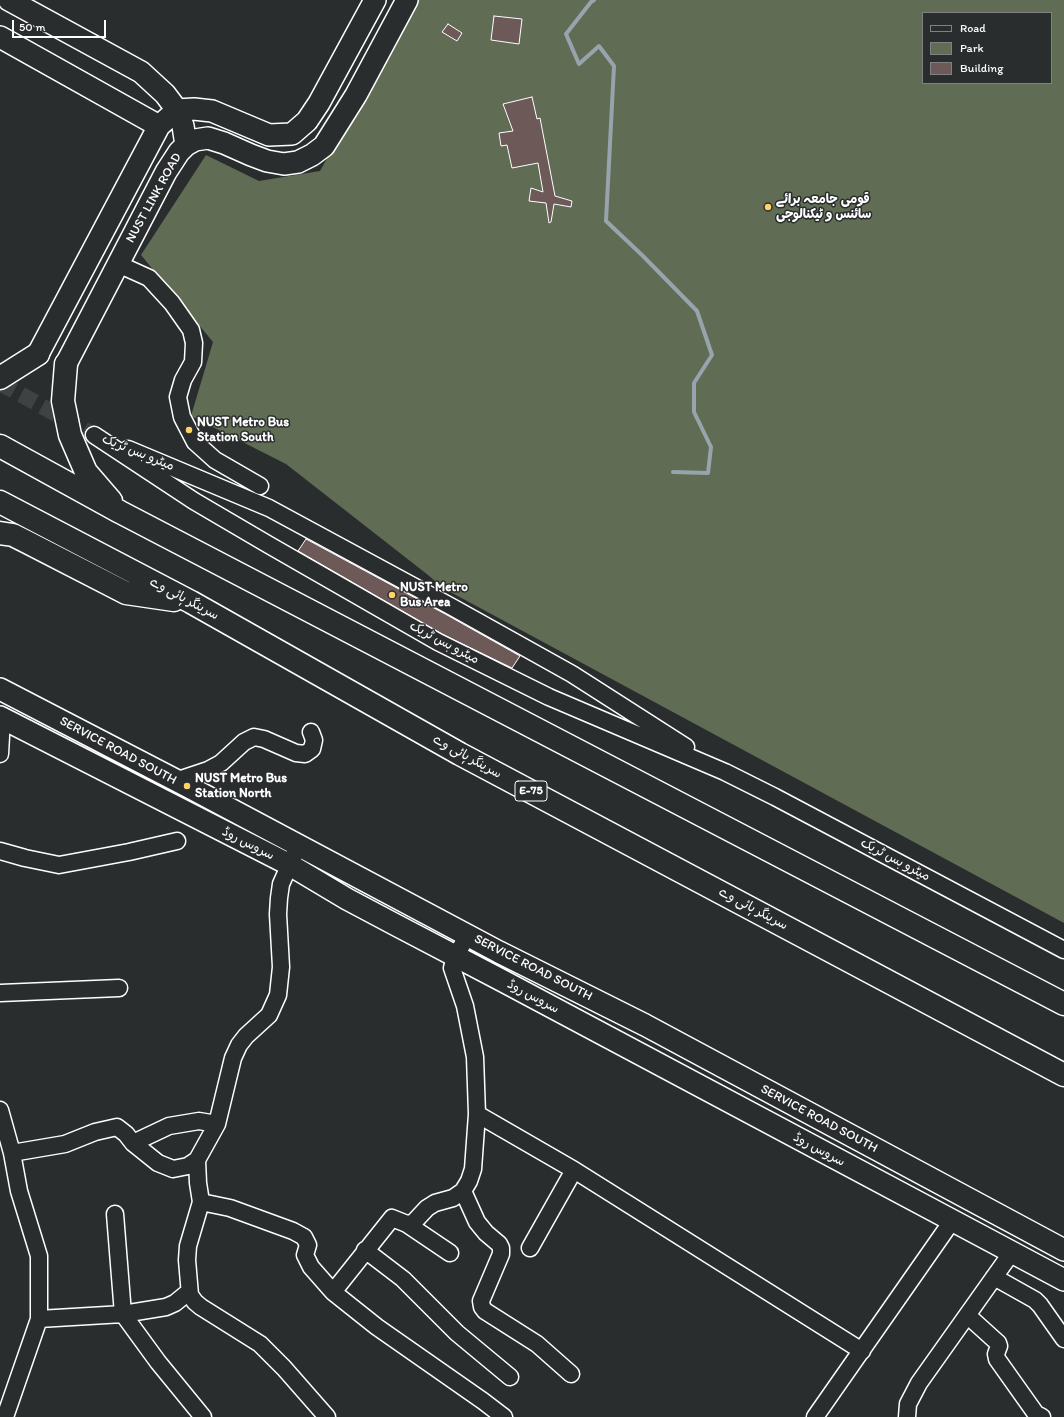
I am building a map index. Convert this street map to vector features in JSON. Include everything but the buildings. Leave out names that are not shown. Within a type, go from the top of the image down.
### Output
[{"type":"highway","points":[[0,378],[38,354]]},
{"type":"highway","points":[[66,364],[64,401],[70,435],[86,472],[120,512]]},
{"type":"highway","points":[[0,446],[120,512],[1064,1004]]},
{"type":"highway","name":"سرینگر ہائی وے","points":[[0,502],[191,602],[460,754],[1064,1075]]},
{"type":"highway","points":[[0,532],[13,535],[126,593],[191,602]]},
{"type":"main road","points":[[9,0],[141,72],[166,94],[177,110],[183,126],[186,145]]},
{"type":"main road","points":[[38,354],[159,126],[177,110],[194,109],[212,111],[270,135],[292,134],[306,121],[319,103],[375,0]]},
{"type":"main road","name":"NUST LINK ROAD","points":[[66,364],[166,172],[179,152],[186,145],[195,140],[208,138],[268,161],[284,164],[298,162],[312,156],[324,146],[356,95],[407,0]]},
{"type":"main road","points":[[0,37],[159,126]]},
{"type":"main road","name":"SERVICE ROAD SOUTH","points":[[0,689],[468,935],[645,1025],[1064,1250]]},
{"type":"main road","name":"سروس روڈ","points":[[1,718],[290,865],[347,899],[1064,1280]]},
{"type":"main road","points":[[396,925],[405,902]]},
{"type":"street","points":[[118,264],[149,278],[172,303],[191,330],[194,342],[193,362],[183,380],[178,397],[182,416],[195,442],[215,460],[260,486]]},
{"type":"street","name":"میٹرو بس ٹریک","points":[[725,772],[572,674],[276,512],[94,435],[201,505],[438,642],[549,697],[725,772],[1064,950]]},
{"type":"street","points":[[0,754],[1,718]]},
{"type":"street","points":[[175,780],[208,770],[221,763],[244,742],[254,737],[264,739],[296,753],[305,754],[312,749],[314,740],[311,732]]},
{"type":"street","points":[[0,851],[59,865],[129,852],[177,841]]},
{"type":"street","points":[[12,1154],[65,1144],[95,1132],[117,1127],[158,1163],[173,1169],[188,1166],[197,1160],[217,1124],[233,1058],[239,1045],[246,1036],[269,1015],[278,995],[281,966],[278,914],[279,898],[281,884],[299,845]]},
{"type":"street","points":[[407,1224],[416,1221],[427,1208],[452,1198],[462,1191],[469,1181],[473,1169],[477,1114],[475,1057],[465,1006],[452,968],[468,935]]},
{"type":"street","points":[[0,993],[119,988]]},
{"type":"street","points":[[0,1110],[12,1154],[19,1191],[39,1256],[39,1319],[5,1417]]},
{"type":"street","points":[[477,1114],[574,1170],[862,1351]]},
{"type":"street","points":[[134,1143],[169,1126],[199,1121],[217,1124]]},
{"type":"street","points":[[197,1160],[201,1202],[188,1246],[186,1260],[190,1295],[201,1307],[260,1344],[284,1368],[322,1415]]},
{"type":"street","points":[[530,1248],[574,1170]]},
{"type":"street","points":[[462,1191],[477,1222],[486,1233],[499,1244],[501,1248],[501,1254],[481,1301],[482,1307],[537,1344],[571,1374]]},
{"type":"street","points":[[201,1202],[230,1208],[293,1231],[304,1237],[308,1245],[305,1255],[311,1267],[333,1292],[377,1328],[504,1417]]},
{"type":"street","points":[[115,1214],[123,1314],[158,1362],[203,1417]]},
{"type":"street","points":[[333,1292],[392,1218],[407,1224],[450,1253]]},
{"type":"street","points":[[815,1417],[952,1221]]},
{"type":"street","points":[[365,1250],[403,1279],[457,1333],[510,1377]]},
{"type":"street","points":[[907,1417],[908,1404],[919,1383],[1012,1252]]},
{"type":"street","points":[[994,1277],[1040,1305],[1064,1339]]},
{"type":"street","points":[[39,1319],[123,1314],[166,1307],[175,1303],[186,1294]]},
{"type":"street","points":[[967,1315],[998,1343],[999,1346],[996,1354],[997,1359],[1036,1414],[1042,1417]]},
{"type":"green space","points":[[415,0],[1064,0],[1064,923],[443,588],[286,464],[191,416],[213,342],[141,255],[206,155],[259,181],[320,171]]},
{"type":"waterway","points":[[594,0],[566,34],[579,64],[599,46],[614,66],[606,221],[697,311],[712,355],[694,383],[694,412],[711,447],[708,473],[673,472]]},
{"type":"tunnel","points":[[0,383],[94,435]]},
{"type":"place","name":"قومی جامعہ برائے سائنس و ٹیکنالوجی","points":[[768,207]]},
{"type":"place","name":"NUST Metro Bus Station South","points":[[189,430]]},
{"type":"place","name":"NUST Metro Bus Area","points":[[392,595]]},
{"type":"place","name":"NUST Metro Bus Station North","points":[[187,786]]}]
